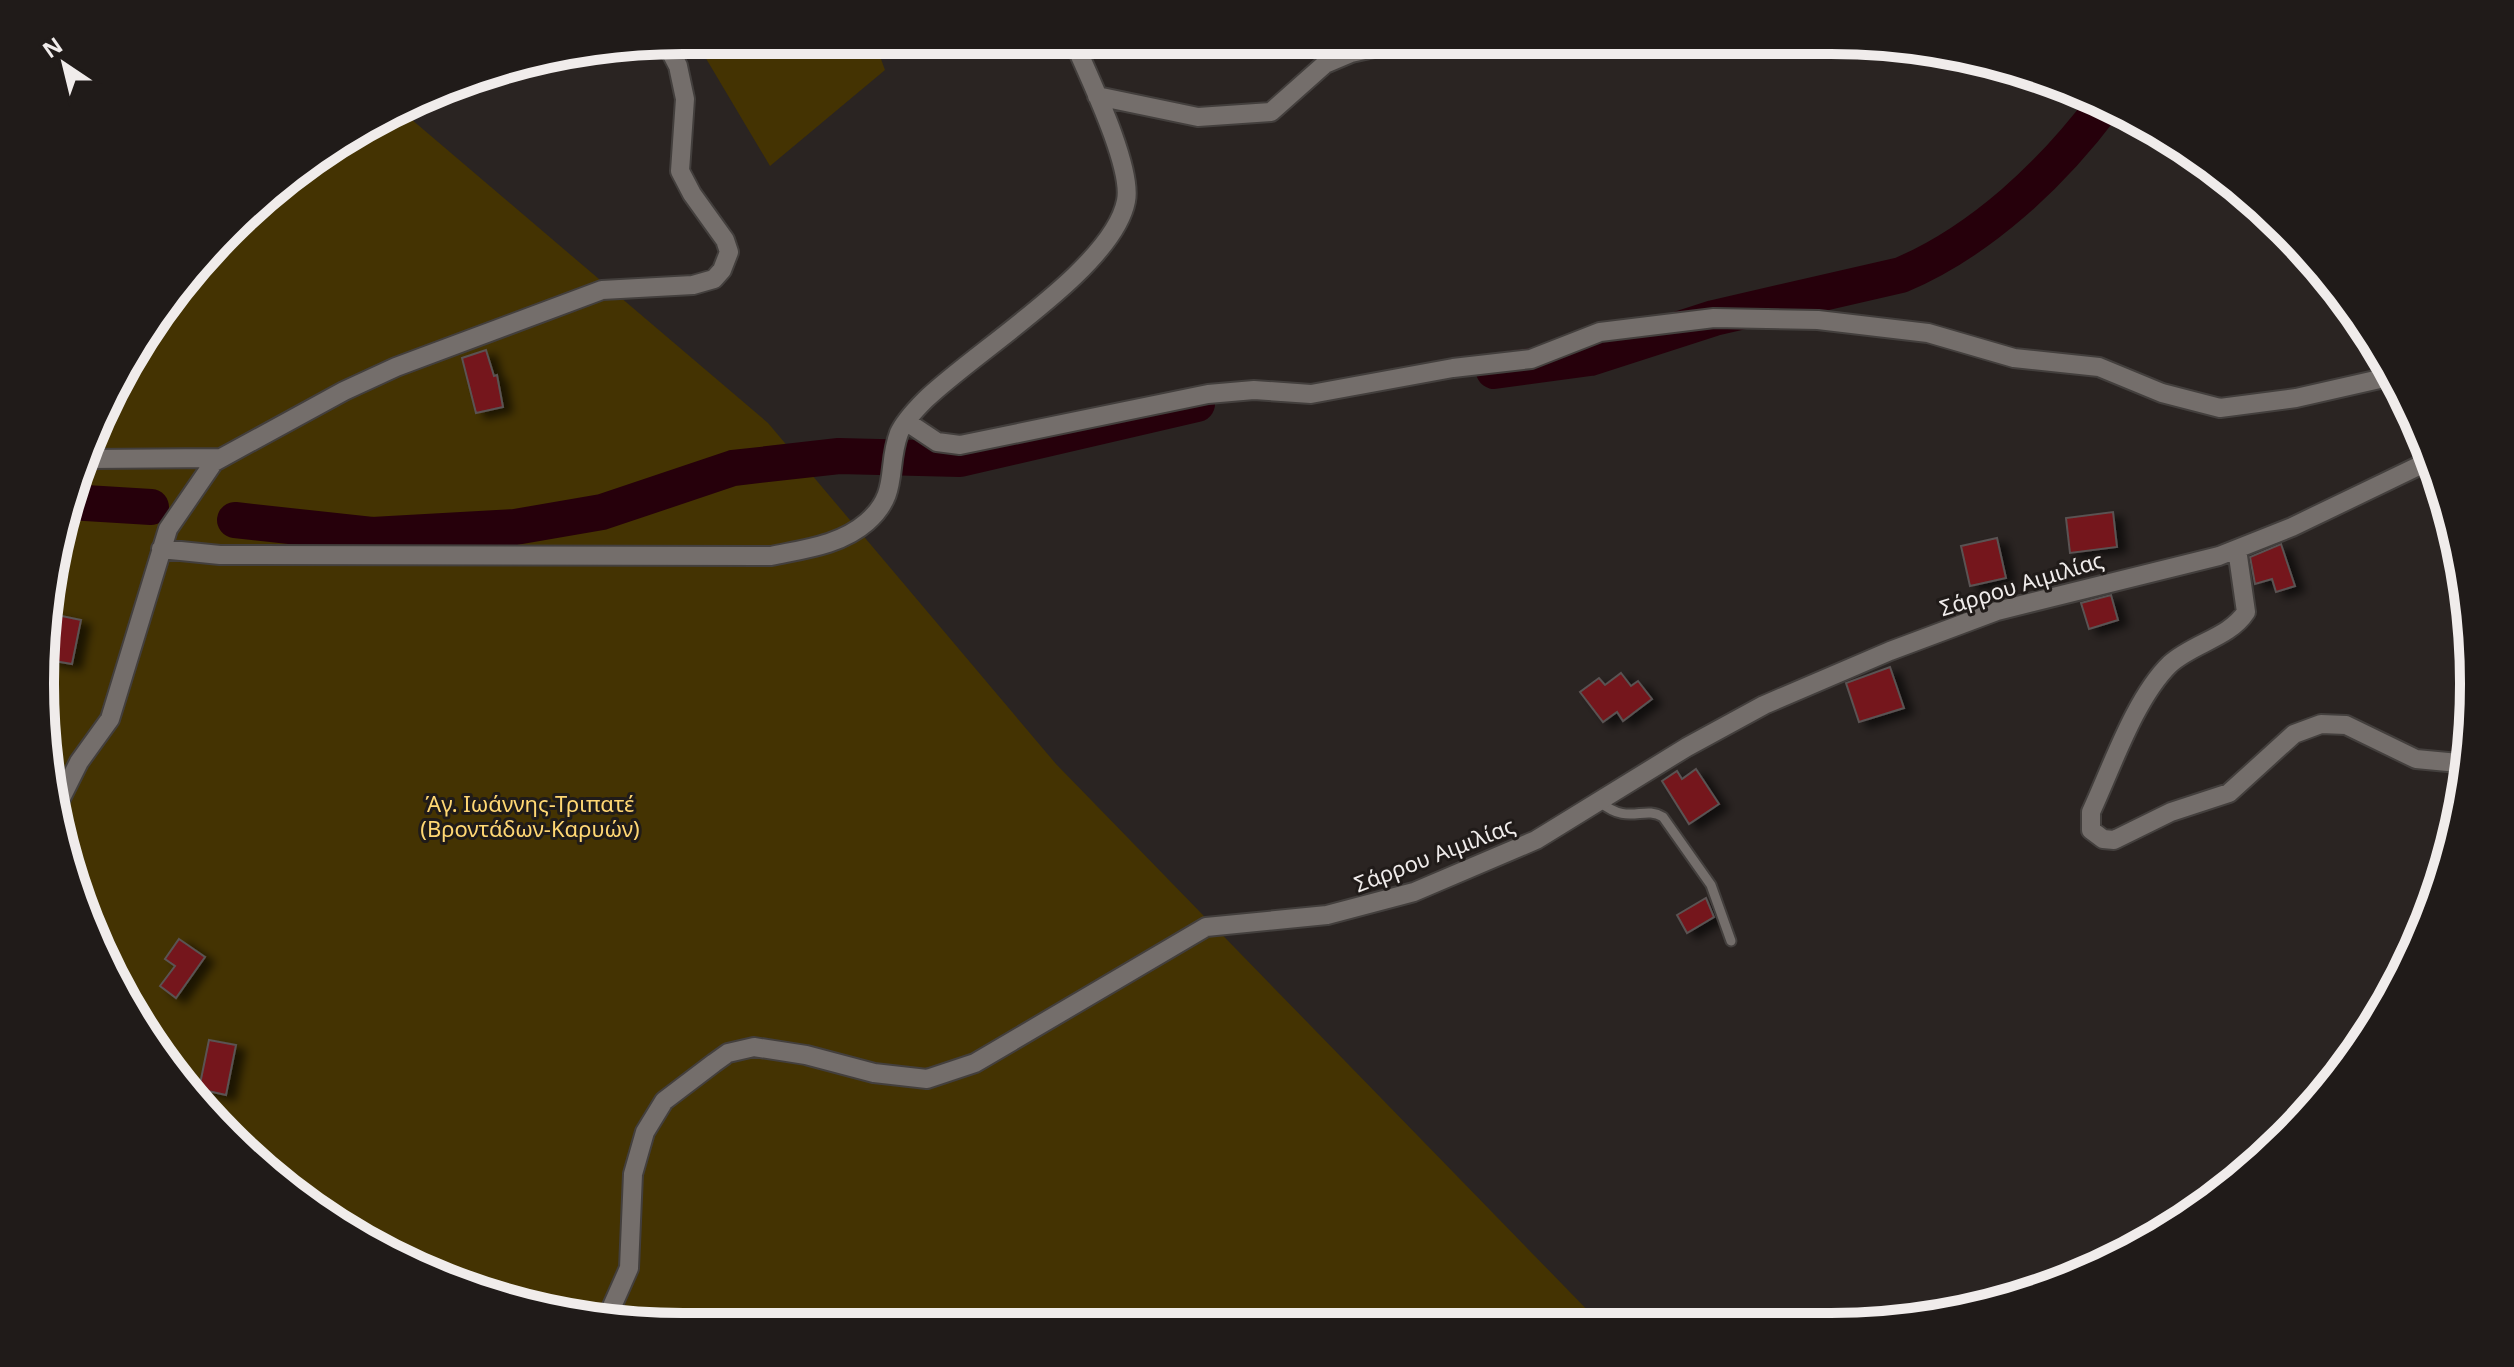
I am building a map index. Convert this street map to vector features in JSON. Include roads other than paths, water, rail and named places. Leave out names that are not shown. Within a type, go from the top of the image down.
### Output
[{"type":"street","points":[[64,793],[79,762],[110,719],[168,529],[205,472],[220,458],[344,391],[396,367],[602,290],[693,285],[714,279],[722,270],[729,252],[680,171],[685,99],[678,66],[672,54]]},
{"type":"street","points":[[161,549],[220,555],[771,556],[820,546],[855,531],[875,515],[885,500],[902,430],[955,372],[1059,289],[1116,227],[1127,198],[1127,185],[1097,96],[1079,54]]},
{"type":"street","points":[[1097,96],[1198,117],[1271,112],[1325,64],[1349,54]]},
{"type":"street","points":[[902,430],[937,442],[960,445],[1208,394],[1254,390],[1311,394],[1453,368],[1531,359],[1600,332],[1714,318],[1818,320],[1928,333],[2014,358],[2099,367],[2173,397],[2220,408],[2296,398],[2381,379]]},
{"type":"street","points":[[96,459],[220,458]]},
{"type":"street","name":"Σάρρου Αιμιλίας","points":[[611,1309],[629,1268],[633,1174],[645,1132],[664,1101],[728,1053],[754,1047],[768,1048],[894,1077],[937,1078],[975,1063],[1206,927],[1327,915],[1383,902],[1536,840],[1764,705],[1890,651],[1997,611],[2237,549],[2421,465]]},
{"type":"street","points":[[2237,549],[2246,612],[2236,625],[2188,651],[2160,675],[2146,695],[2091,812],[2091,830],[2096,835],[2114,840],[2171,812],[2229,793],[2294,734],[2321,724],[2346,725],[2416,759],[2455,763]]},
{"type":"lane","points":[[1600,802],[1622,815],[1656,813],[1663,817],[1711,885],[1731,941]]},
{"type":"waterway","points":[[1494,371],[1590,358],[1714,318],[1901,275],[1931,261],[1987,225],[2038,180],[2097,114]]},
{"type":"waterway","points":[[235,520],[372,535],[515,527],[602,512],[733,468],[839,456],[960,459],[1197,404]]},
{"type":"waterway","points":[[80,503],[151,507]]},
{"type":"park label","name":"Άγ. Ιωάννης-Τριπατέ (Βροντάδων-Καρυών)","points":[[530,816]]}]
